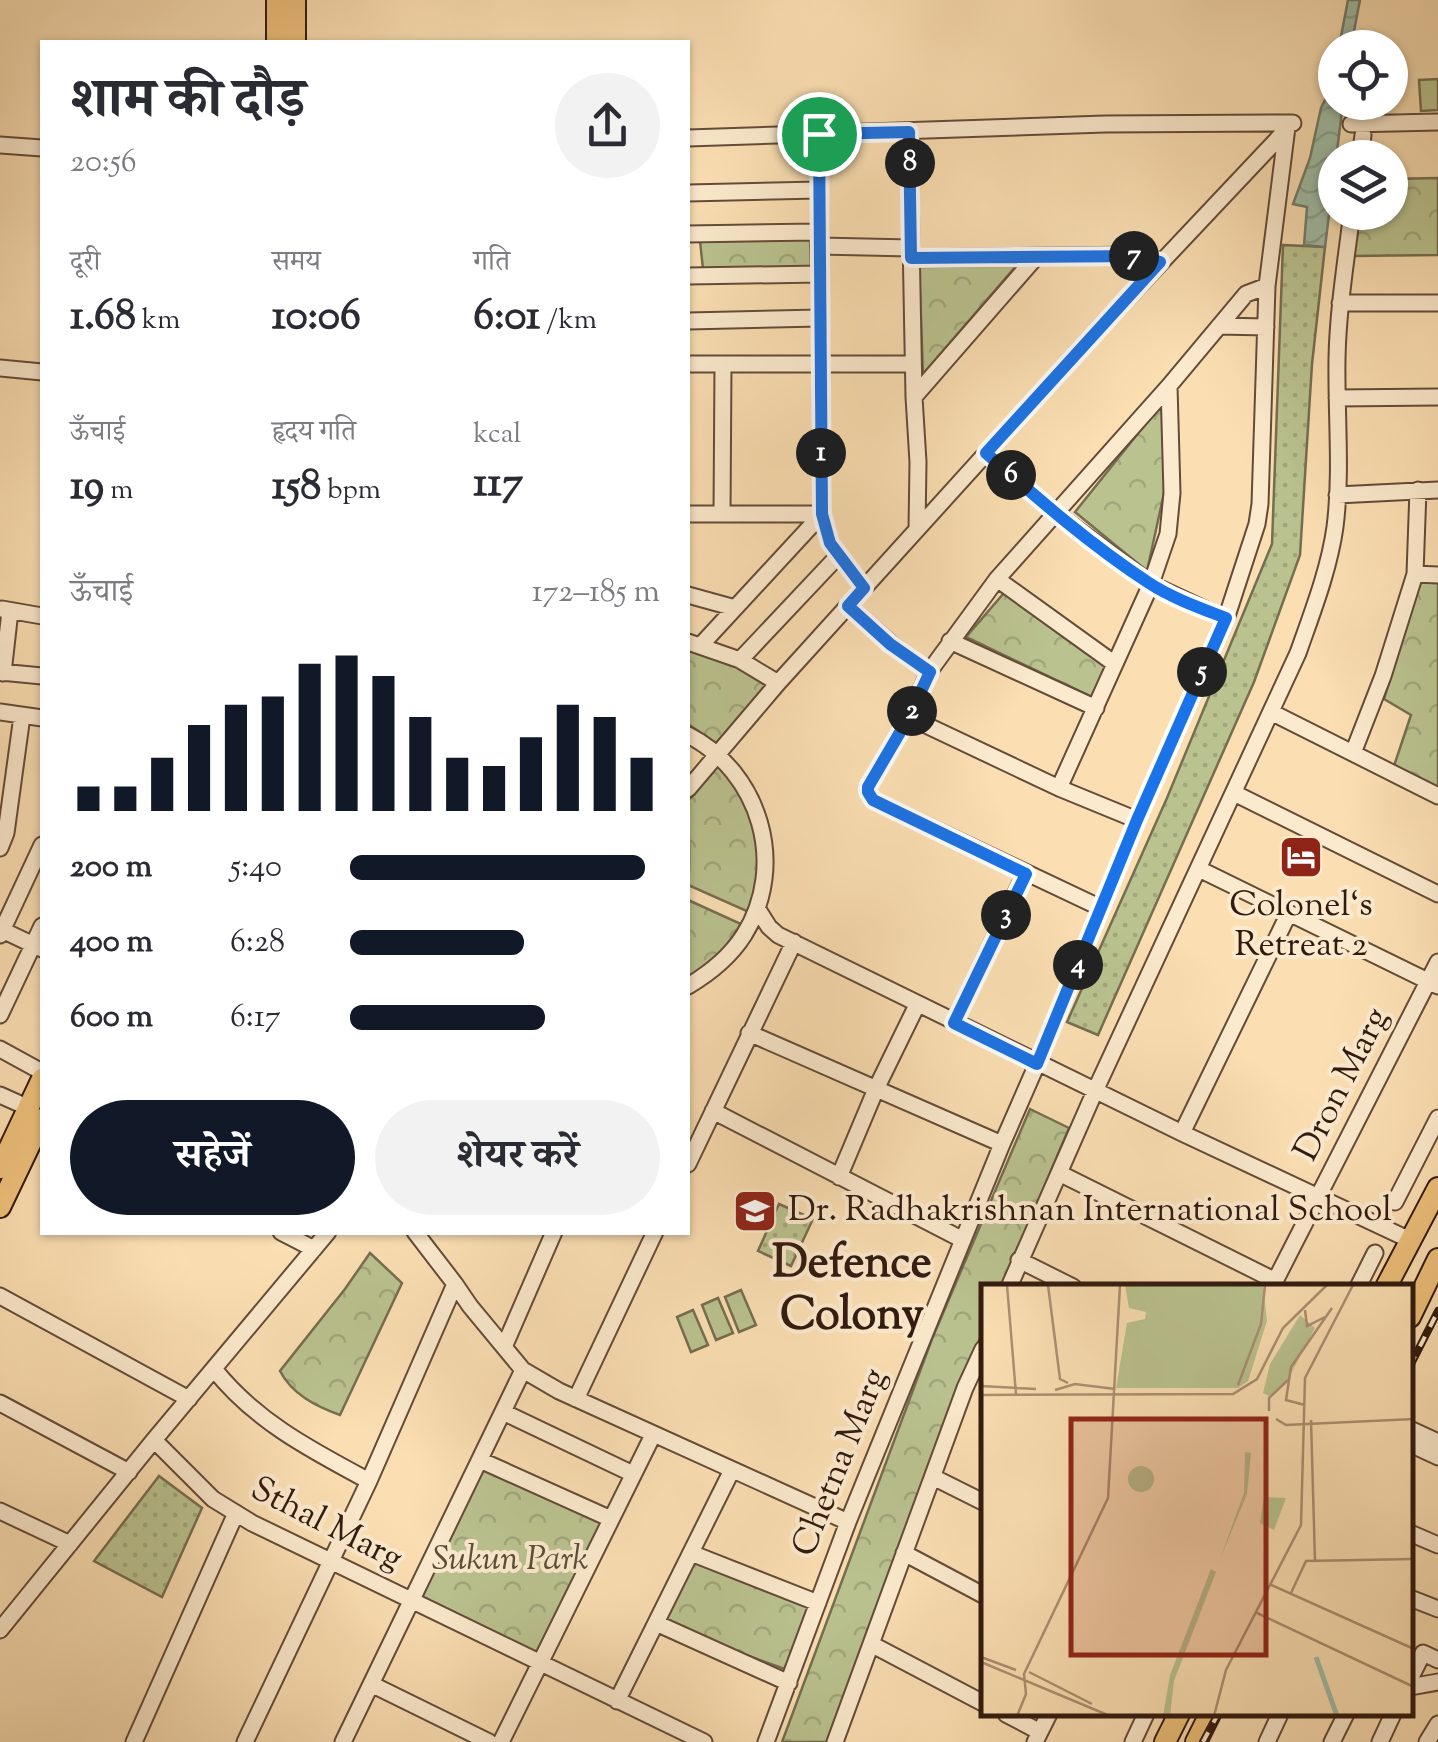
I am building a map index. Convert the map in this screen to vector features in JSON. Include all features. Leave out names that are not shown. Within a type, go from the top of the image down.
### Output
[{"type":"main road","points":[[277,0],[277,40]]},
{"type":"main road","points":[[295,0],[295,40]]},
{"type":"main road","points":[[0,1168],[5,1144],[36,1113]]},
{"type":"main road","points":[[0,1207],[36,1113]]},
{"type":"main road","points":[[1388,1284],[1438,1188]]},
{"type":"main road","points":[[1413,1311],[1438,1259]]},
{"type":"main road","points":[[1165,1742],[1178,1717]]},
{"type":"main road","points":[[1196,1742],[1208,1717]]},
{"type":"street","points":[[1358,140],[1357,130],[1438,122]]},
{"type":"street","points":[[690,138],[819,134],[861,139],[909,132],[1105,124],[1290,126]]},
{"type":"street","points":[[690,788],[917,529],[1160,262],[1290,126]]},
{"type":"street","name":"Chetna Marg","points":[[766,1742],[848,1522],[1002,1144],[1226,618],[1257,524],[1267,286],[1290,126]]},
{"type":"street","points":[[909,132],[917,529]]},
{"type":"street","points":[[819,134],[822,514],[830,543],[864,588]]},
{"type":"street","points":[[0,144],[40,148]]},
{"type":"street","points":[[690,193],[819,190]]},
{"type":"street","points":[[1009,1284],[1198,868],[1219,835],[1298,653],[1318,596],[1335,531],[1340,303],[1350,230]]},
{"type":"street","points":[[690,234],[820,239],[911,253],[1138,256],[1160,262]]},
{"type":"street","points":[[914,397],[1036,256]]},
{"type":"street","points":[[690,276],[820,274]]},
{"type":"street","points":[[1101,908],[873,800],[868,787],[930,672],[997,579],[1246,294],[1267,286]]},
{"type":"street","points":[[1340,303],[1438,304]]},
{"type":"street","points":[[690,320],[820,318]]},
{"type":"street","points":[[1219,326],[1266,327]]},
{"type":"street","points":[[690,364],[913,364]]},
{"type":"street","points":[[722,513],[723,365]]},
{"type":"street","points":[[0,368],[40,372]]},
{"type":"street","points":[[1060,788],[1151,584],[1168,534],[1172,493],[1168,386]]},
{"type":"street","points":[[1337,398],[1438,397]]},
{"type":"street","points":[[986,453],[1054,512],[1151,584],[1226,618]]},
{"type":"street","points":[[1353,753],[1383,676],[1415,574],[1418,490]]},
{"type":"street","points":[[1337,495],[1438,490]]},
{"type":"street","points":[[690,514],[822,514]]},
{"type":"street","points":[[778,683],[740,660],[694,644],[734,608],[822,514]]},
{"type":"street","points":[[740,660],[839,555]]},
{"type":"street","points":[[1415,574],[1438,575]]},
{"type":"street","points":[[997,579],[1115,664]]},
{"type":"street","points":[[690,596],[734,608]]},
{"type":"street","points":[[848,606],[890,644],[930,672]]},
{"type":"street","points":[[40,616],[5,610],[2,672],[40,676]]},
{"type":"street","points":[[950,641],[1096,708]]},
{"type":"street","points":[[0,712],[40,718]]},
{"type":"street","points":[[1271,712],[1438,796]]},
{"type":"street","points":[[0,848],[6,833],[6,784],[22,716]]},
{"type":"street","points":[[909,717],[1137,820]]},
{"type":"street","points":[[690,736],[717,754],[747,792],[764,837],[766,860],[757,908],[742,938],[726,958],[690,985]]},
{"type":"street","points":[[1234,793],[1438,894]]},
{"type":"street","points":[[0,1015],[38,947],[1,932],[40,849]]},
{"type":"street","points":[[1198,868],[1433,984]]},
{"type":"street","points":[[954,1023],[1026,874]]},
{"type":"street","points":[[757,908],[778,935],[917,1006],[1410,1240]]},
{"type":"street","points":[[1182,1134],[1289,913]]},
{"type":"street","points":[[742,938],[778,935]]},
{"type":"street","points":[[690,1160],[794,942]]},
{"type":"street","name":"Dron Marg","points":[[1274,1284],[1433,984],[1438,962]]},
{"type":"street","points":[[839,1177],[917,1006]]},
{"type":"street","points":[[749,1033],[1002,1144]]},
{"type":"street","points":[[0,1050],[40,1075]]},
{"type":"street","points":[[0,1095],[36,1113]]},
{"type":"street","points":[[713,1111],[963,1240]]},
{"type":"street","points":[[1395,1202],[1438,1118]]},
{"type":"street","points":[[1059,1173],[1274,1284]]},
{"type":"street","points":[[287,1235],[314,1249]]},
{"type":"street","points":[[0,1630],[326,1235]]},
{"type":"street","points":[[417,1235],[524,1370],[576,1399],[848,1522]]},
{"type":"street","points":[[504,1348],[550,1235]]},
{"type":"street","points":[[576,1399],[654,1235]]},
{"type":"street","points":[[1360,1284],[1375,1253]]},
{"type":"street","points":[[1019,1260],[1066,1284]]},
{"type":"street","points":[[244,1742],[369,1481],[455,1284]]},
{"type":"street","points":[[0,1296],[188,1399]]},
{"type":"street","points":[[839,1741],[904,1553],[981,1353]]},
{"type":"street","points":[[214,1369],[230,1390],[266,1422],[369,1481]]},
{"type":"street","points":[[344,1742],[524,1370]]},
{"type":"street","points":[[965,1388],[981,1396]]},
{"type":"street","points":[[0,1403],[128,1472]]},
{"type":"street","points":[[503,1412],[633,1474]]},
{"type":"street","points":[[502,1742],[653,1435]]},
{"type":"street","points":[[1413,1435],[1438,1442]]},
{"type":"street","points":[[1413,1436],[1438,1457]]},
{"type":"street","name":"Sthal Marg","points":[[154,1440],[213,1500],[236,1514],[704,1742]]},
{"type":"street","points":[[480,1460],[611,1519]]},
{"type":"street","points":[[617,1701],[732,1470]]},
{"type":"street","points":[[934,1477],[981,1501]]},
{"type":"street","points":[[0,1512],[70,1544]]},
{"type":"street","points":[[134,1742],[236,1514]]},
{"type":"street","points":[[1413,1534],[1438,1545]]},
{"type":"street","points":[[691,1552],[818,1604]]},
{"type":"street","points":[[904,1553],[981,1594]]},
{"type":"street","points":[[1413,1599],[1438,1609]]},
{"type":"street","points":[[0,1604],[16,1612]]},
{"type":"street","points":[[656,1623],[789,1683]]},
{"type":"street","points":[[871,1644],[981,1702]]},
{"type":"street","points":[[1413,1673],[1423,1653],[1438,1660]]},
{"type":"street","points":[[1413,1687],[1438,1682]]},
{"type":"street","points":[[372,1684],[489,1742]]},
{"type":"street","points":[[1010,1717],[1038,1737]]},
{"type":"street","points":[[1132,1742],[1144,1717]]},
{"type":"street","points":[[1267,1742],[1279,1717]]},
{"type":"street","points":[[1332,1742],[1344,1717]]},
{"type":"street","points":[[1380,1742],[1392,1717]]},
{"type":"street","points":[[1427,1742],[1438,1724]]},
{"type":"green space","points":[[1438,79],[1438,110],[1421,111],[1419,80]]},
{"type":"green space","points":[[1438,178],[1438,255],[1353,256],[1358,230],[1408,230],[1408,179]]},
{"type":"green space","points":[[810,239],[811,267],[703,269],[700,241]]},
{"type":"green space","points":[[1283,245],[1325,247],[1312,364],[1300,555],[1254,682],[1098,1035],[1067,1022],[1167,798],[1272,544]]},
{"type":"green space","points":[[1016,266],[923,374],[919,267]]},
{"type":"green space","points":[[1164,401],[1166,484],[1147,571],[1075,512]]},
{"type":"green space","points":[[1422,577],[1438,577],[1438,788],[1394,766],[1411,715],[1384,699]]},
{"type":"green space","points":[[1004,593],[1110,666],[1096,699],[966,637]]},
{"type":"green space","points":[[690,648],[730,661],[768,683],[716,743],[690,725]]},
{"type":"green space","points":[[721,763],[743,791],[762,856],[751,913],[690,886],[690,799]]},
{"type":"green space","points":[[690,901],[741,924],[712,962],[690,978]]},
{"type":"green space","points":[[1030,1109],[1069,1128],[1003,1284],[981,1284],[981,1336],[827,1742],[782,1742],[932,1339]]},
{"type":"green space","points":[[779,1204],[813,1219],[791,1266],[758,1251]]},
{"type":"green space","points":[[370,1253],[402,1283],[340,1415],[305,1398],[280,1371]]},
{"type":"green space","points":[[741,1290],[756,1325],[739,1332],[725,1297]]},
{"type":"green space","points":[[718,1298],[733,1333],[716,1340],[702,1305]]},
{"type":"green space","points":[[693,1310],[708,1345],[691,1352],[677,1317]]},
{"type":"green space","name":"Sukun Park","points":[[482,1464],[602,1521],[538,1657],[417,1600]]},
{"type":"green space","points":[[159,1476],[202,1508],[162,1597],[94,1561]]},
{"type":"green space","points":[[692,1554],[817,1605],[793,1672],[663,1625]]},
{"type":"water","points":[[1348,0],[1360,0],[1354,30],[1342,30]]},
{"type":"water","points":[[1318,120],[1341,120],[1338,140],[1318,140],[1318,230],[1327,230],[1325,247],[1304,245],[1307,207],[1293,204]]},
{"type":"railway","points":[[1413,1360],[1438,1311]]},
{"type":"railway","points":[[1203,1742],[1216,1717]]},
{"type":"place","name":"Colonel‘s Retreat 2","points":[[1301,857]]},
{"type":"place","name":"Dr. Radhakrishnan International School","points":[[755,1211]]},
{"type":"district","name":"Defence Colony","points":[[852,1291]]},
{"type":"route","points":[[909,132],[911,258],[1146,256],[1160,262],[986,453],[1054,512],[1151,584],[1226,618],[1137,820],[1037,1064],[954,1023],[1026,874],[873,800],[868,792],[930,672],[890,644],[848,606],[864,588],[830,543],[822,514],[819,134],[909,132]]}]
